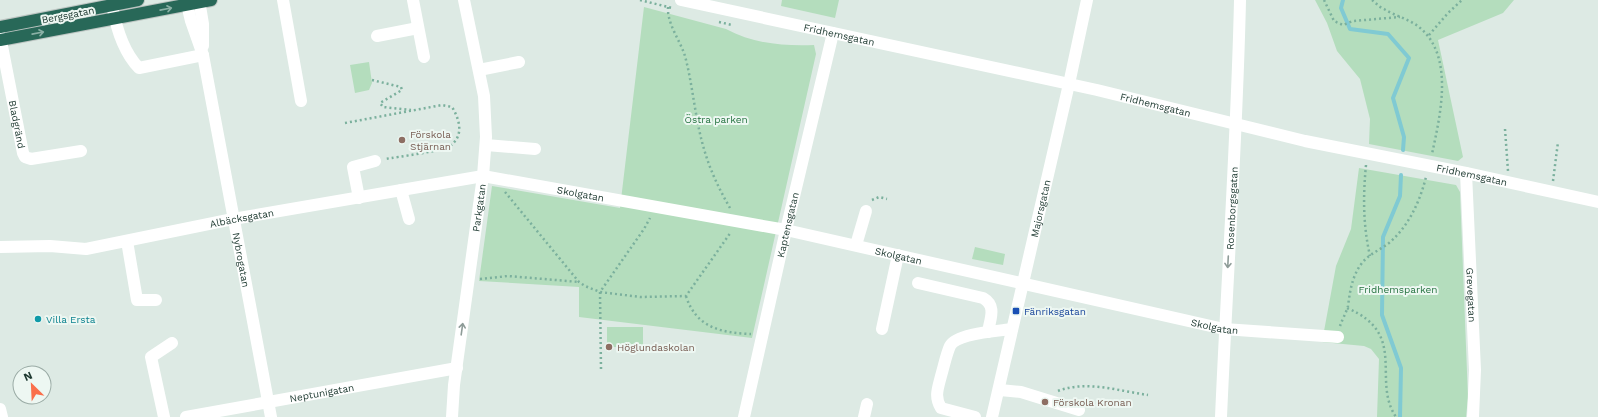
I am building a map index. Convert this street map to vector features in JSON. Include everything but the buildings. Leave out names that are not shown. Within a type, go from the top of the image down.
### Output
[{"type":"highway","name":"Bergsgatan","points":[[0,27],[138,0]]},
{"type":"highway","name":"Bergsgatan","points":[[0,39],[114,19],[187,2],[204,1]]},
{"type":"street","points":[[283,0],[301,101]]},
{"type":"street","points":[[413,0],[424,57]]},
{"type":"street","name":"Parkgatan","points":[[452,417],[486,145],[484,96],[464,0]]},
{"type":"street","name":"Fridhemsgatan","points":[[681,0],[709,3],[833,33],[1069,84],[1305,141],[1466,173],[1598,202]]},
{"type":"street","name":"Majorsgatan","points":[[992,417],[1000,390],[1022,284],[1069,84],[1086,0]]},
{"type":"street","name":"Rosenborgsgatan","points":[[1221,417],[1224,329],[1236,125],[1240,0]]},
{"type":"street","name":"Nybrogatan","points":[[203,55],[204,1]]},
{"type":"street","name":"Nybrogatan","points":[[187,2],[203,55],[271,417]]},
{"type":"street","points":[[112,5],[114,19],[130,58],[139,68],[203,55]]},
{"type":"street","points":[[377,36],[418,28]]},
{"type":"street","name":"Kaptensgatan","points":[[744,417],[786,230],[833,33]]},
{"type":"street","name":"Bladgränd","points":[[0,39],[25,157],[31,159],[81,150]]},
{"type":"street","points":[[479,70],[519,62]]},
{"type":"street","points":[[486,145],[535,149]]},
{"type":"street","points":[[359,198],[353,167],[375,161]]},
{"type":"street","name":"Grevegatan","points":[[1466,173],[1475,370],[1473,417]]},
{"type":"street","name":"Skolgatan","points":[[483,176],[786,230],[1224,329],[1338,337]]},
{"type":"street","name":"Albäcksgatan","points":[[0,247],[50,246],[86,249],[233,219],[483,176]]},
{"type":"street","points":[[401,190],[409,219]]},
{"type":"street","points":[[856,245],[866,211]]},
{"type":"street","points":[[127,241],[137,300],[156,300]]},
{"type":"street","points":[[882,329],[898,255]]},
{"type":"street","points":[[918,283],[983,298],[990,302],[992,308],[988,332]]},
{"type":"street","points":[[974,417],[941,408],[937,402],[936,393],[951,344],[968,335],[1012,329]]},
{"type":"street","points":[[164,417],[152,354],[172,343]]},
{"type":"street","name":"Neptunigatan","points":[[186,417],[247,411],[268,401],[457,368]]},
{"type":"street","points":[[1000,390],[1021,392],[1079,410]]},
{"type":"street","points":[[864,417],[867,404]]},
{"type":"street","points":[[0,408],[2,417]]},
{"type":"path","points":[[1324,0],[1334,21],[1343,25],[1353,21],[1403,17]]},
{"type":"path","points":[[1372,0],[1384,10],[1403,17],[1418,26],[1429,35],[1438,54],[1442,77],[1440,106],[1431,157]]},
{"type":"path","points":[[1429,35],[1448,13],[1462,0]]},
{"type":"path","points":[[668,7],[668,15],[681,44],[689,72],[706,154],[712,174],[738,222],[686,296]]},
{"type":"path","points":[[372,80],[400,87],[402,90],[380,103],[383,107],[415,110]]},
{"type":"path","points":[[345,123],[442,105],[452,107],[460,126],[458,138],[449,147],[375,161]]},
{"type":"path","points":[[1505,129],[1508,171]]},
{"type":"path","points":[[1549,191],[1554,180],[1558,142]]},
{"type":"path","points":[[1366,162],[1363,194],[1363,219],[1370,256]]},
{"type":"path","points":[[1342,319],[1347,308],[1349,292],[1362,262],[1389,243],[1408,220],[1421,199],[1427,174]]},
{"type":"path","points":[[504,180],[504,190],[507,196],[579,282]]},
{"type":"path","points":[[601,369],[600,292],[644,229],[655,207]]},
{"type":"path","points":[[469,280],[508,276],[579,282],[600,292],[640,297],[686,296]]},
{"type":"path","points":[[686,296],[688,303],[703,323],[728,333],[755,334]]},
{"type":"path","points":[[1347,308],[1358,312],[1369,321],[1380,337],[1386,350],[1389,402],[1393,414],[1396,417]]},
{"type":"path","points":[[1040,398],[1061,390],[1087,387],[1148,395]]},
{"type":"green space","points":[[782,0],[839,0],[835,18],[781,6]]},
{"type":"green space","points":[[1315,0],[1514,0],[1503,13],[1438,40],[1463,157],[1458,161],[1369,144],[1370,119],[1360,79],[1337,51],[1327,23]]},
{"type":"green space","name":"Östra parken","points":[[644,7],[726,29],[758,41],[791,45],[814,45],[816,54],[752,338],[579,317],[579,287],[479,281],[492,186],[620,208]]},
{"type":"green space","points":[[369,62],[372,83],[369,90],[355,93],[350,65]]},
{"type":"green space","name":"Fridhemsparken","points":[[1359,168],[1456,185],[1460,192],[1468,398],[1466,417],[1377,417],[1379,359],[1371,349],[1364,346],[1322,342],[1336,266],[1351,229]]},
{"type":"green space","points":[[975,247],[1005,254],[1003,265],[972,259]]},
{"type":"green space","points":[[607,327],[643,327],[643,347],[607,347]]},
{"type":"waterway","points":[[1343,0],[1341,8],[1350,29],[1388,34],[1409,58],[1393,98],[1404,137],[1403,150]]},
{"type":"waterway","points":[[1400,417],[1401,368],[1382,315],[1383,237],[1400,196],[1401,175]]},
{"type":"place","name":"Förskola Stjärnan","points":[[402,140]]},
{"type":"place","name":"Fänriksgatan","points":[[1016,311]]},
{"type":"place","name":"Villa Ersta","points":[[38,319]]},
{"type":"place","name":"Höglundaskolan","points":[[609,347]]},
{"type":"place","name":"Förskola Kronan","points":[[1045,402]]}]
